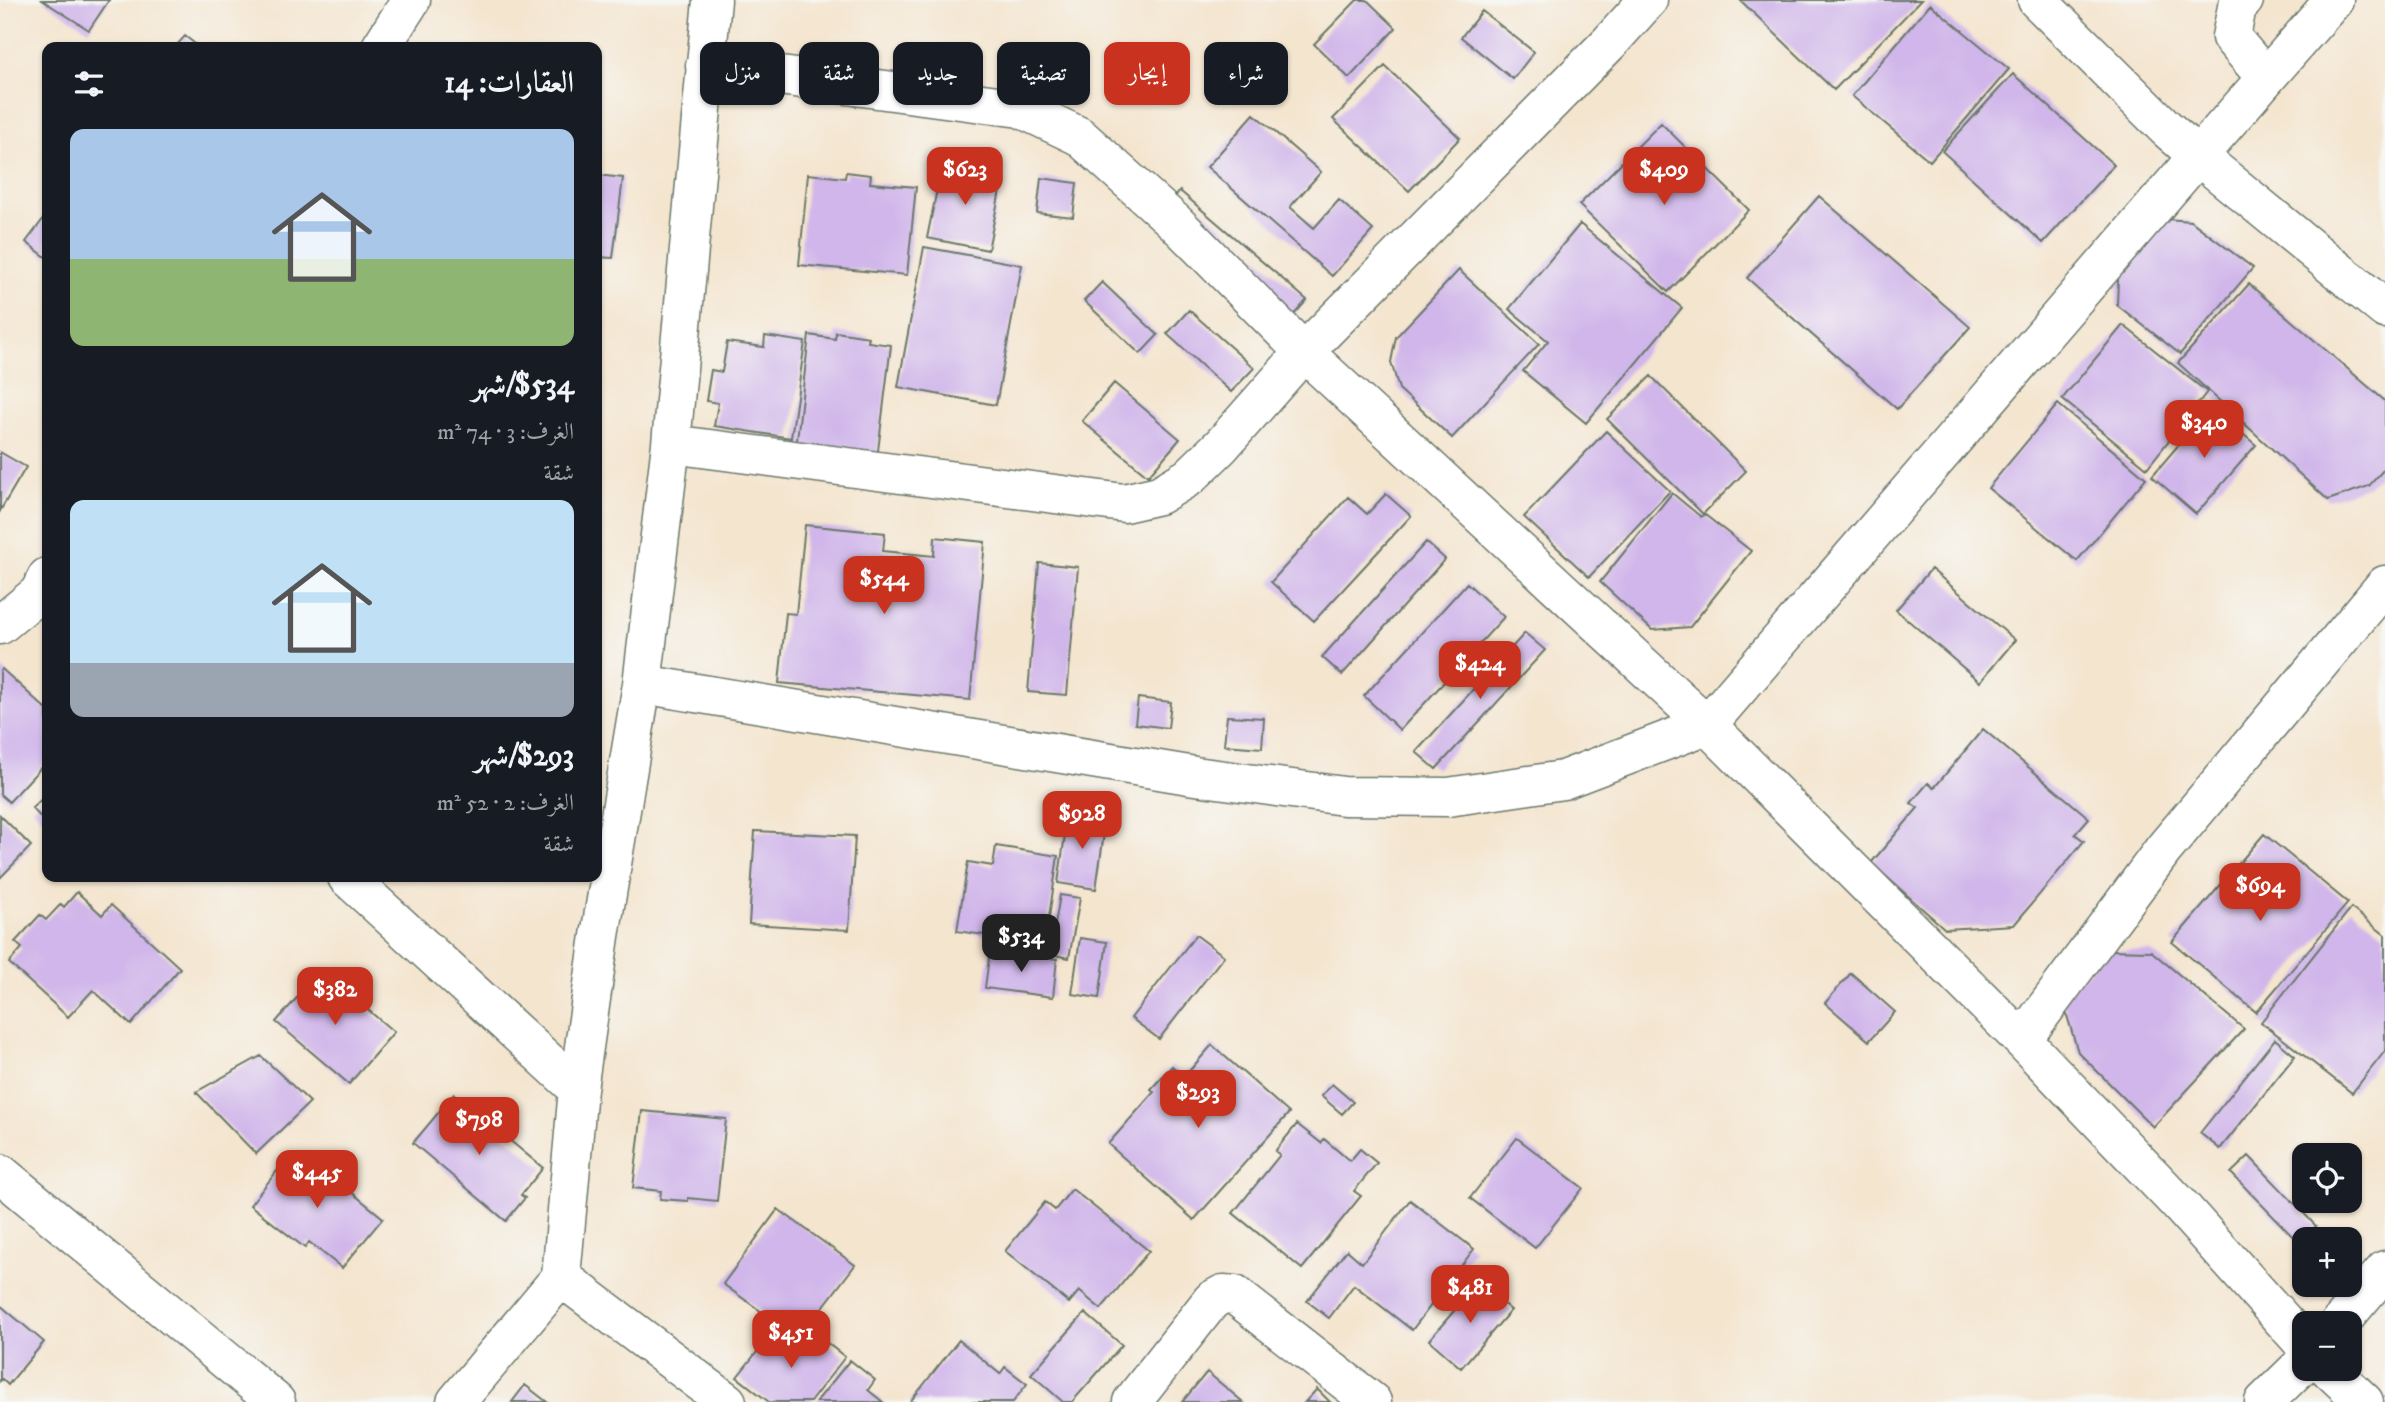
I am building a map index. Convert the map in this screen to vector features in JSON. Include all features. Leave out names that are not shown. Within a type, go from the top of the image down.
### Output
[{"type":"street","points":[[384,42],[411,0]]},
{"type":"street","points":[[708,42],[712,0]]},
{"type":"street","points":[[671,444],[1124,503],[1159,495],[1189,477],[1221,446],[1304,352],[1610,42],[1648,0]]},
{"type":"street","points":[[2037,0],[2166,128],[2385,309]]},
{"type":"street","points":[[2244,0],[2237,7],[2231,37],[2266,78]]},
{"type":"street","points":[[642,684],[1195,776],[1344,796],[1448,797],[1563,780],[1707,725],[2334,0]]},
{"type":"street","points":[[785,77],[1020,108],[1079,136],[1176,223],[1304,352],[1707,725],[2022,1040],[2178,1203],[2292,1330]]},
{"type":"street","points":[[456,1402],[561,1277],[578,1089],[600,936],[642,684],[671,444],[701,105]]},
{"type":"street","points":[[2022,1040],[2163,849],[2385,585]]},
{"type":"street","points":[[0,625],[42,592]]},
{"type":"street","points":[[352,882],[578,1089]]},
{"type":"street","points":[[0,1172],[276,1402]]},
{"type":"street","points":[[2350,1311],[2385,1270]]},
{"type":"street","points":[[561,1277],[727,1402]]},
{"type":"street","points":[[1132,1402],[1212,1300],[1223,1294],[1235,1295],[1372,1402]]},
{"type":"street","points":[[2264,1402],[2292,1375]]},
{"type":"street","points":[[2342,1381],[2364,1402]]},
{"type":"building","points":[[42,0],[109,0],[89,30]]},
{"type":"building","points":[[1357,0],[1367,0],[1396,28],[1349,78],[1314,44]]},
{"type":"building","points":[[1740,0],[1921,0],[1834,90]]},
{"type":"building","points":[[1930,4],[2009,69],[1930,161],[1852,96]]},
{"type":"building","points":[[1482,11],[1534,52],[1513,79],[1461,37]]},
{"type":"building","points":[[185,36],[193,42],[180,42]]},
{"type":"building","points":[[1385,66],[1460,138],[1409,191],[1333,119]]},
{"type":"building","points":[[2013,74],[2114,165],[2043,243],[1942,151]]},
{"type":"building","points":[[1254,114],[1321,172],[1290,207],[1314,228],[1339,200],[1373,230],[1332,276],[1207,167]]},
{"type":"building","points":[[1661,123],[1749,210],[1668,292],[1579,205]]},
{"type":"building","points":[[942,165],[1003,176],[988,250],[927,238]]},
{"type":"building","points":[[846,172],[871,175],[870,183],[916,187],[907,275],[799,265],[808,174],[845,178]]},
{"type":"building","points":[[602,176],[623,178],[613,258],[602,257]]},
{"type":"building","points":[[1041,178],[1077,183],[1073,217],[1037,213]]},
{"type":"building","points":[[1180,191],[1307,300],[1291,318],[1164,209]]},
{"type":"building","points":[[1819,196],[1970,327],[1897,409],[1747,278]]},
{"type":"building","points":[[2154,218],[2191,221],[2253,268],[2180,354],[2117,305],[2119,256]]},
{"type":"building","points":[[42,221],[42,254],[26,242]]},
{"type":"building","points":[[1580,224],[1682,308],[1586,423],[1523,371],[1548,341],[1509,309]]},
{"type":"building","points":[[924,247],[1022,265],[996,405],[898,387]]},
{"type":"building","points":[[1459,270],[1539,344],[1452,438],[1399,389],[1391,362],[1396,337]]},
{"type":"building","points":[[1102,282],[1158,335],[1140,354],[1084,301]]},
{"type":"building","points":[[2249,284],[2385,401],[2385,468],[2369,486],[2328,500],[2178,363]]},
{"type":"building","points":[[1189,310],[1254,368],[1231,392],[1167,334]]},
{"type":"building","points":[[2123,325],[2207,392],[2147,468],[2062,399]]},
{"type":"building","points":[[836,332],[869,337],[868,342],[891,345],[877,459],[796,449],[809,335],[835,339]]},
{"type":"building","points":[[765,336],[805,342],[791,438],[714,426],[718,403],[706,401],[711,370],[722,372],[727,342],[764,347]]},
{"type":"building","points":[[1651,376],[1746,471],[1703,514],[1607,419]]},
{"type":"building","points":[[1114,383],[1180,439],[1148,476],[1082,421]]},
{"type":"building","points":[[2058,404],[2146,478],[2077,561],[1988,488]]},
{"type":"building","points":[[2211,407],[2256,445],[2196,514],[2152,476]]},
{"type":"building","points":[[1606,431],[1670,491],[1589,577],[1524,517]]},
{"type":"building","points":[[0,452],[26,467],[0,511]]},
{"type":"building","points":[[1672,493],[1701,517],[1704,514],[1751,551],[1690,627],[1652,630],[1600,582]]},
{"type":"building","points":[[1386,494],[1411,516],[1314,621],[1271,582],[1348,497],[1367,514]]},
{"type":"building","points":[[805,525],[885,533],[883,551],[934,556],[935,537],[985,542],[970,700],[779,683],[786,613],[796,614]]},
{"type":"building","points":[[1426,542],[1445,559],[1342,675],[1322,657]]},
{"type":"building","points":[[1039,563],[1078,567],[1067,695],[1028,692]]},
{"type":"building","points":[[1931,569],[2015,640],[1980,682],[1896,610]]},
{"type":"building","points":[[1467,583],[1504,617],[1400,730],[1364,696]]},
{"type":"building","points":[[1525,633],[1545,650],[1436,769],[1416,752]]},
{"type":"building","points":[[2,669],[42,705],[42,766],[9,802],[0,794]]},
{"type":"building","points":[[1138,698],[1171,702],[1168,728],[1135,724]]},
{"type":"building","points":[[1227,716],[1264,718],[1262,748],[1224,745]]},
{"type":"building","points":[[1983,729],[2089,818],[2075,834],[2084,841],[2014,925],[1945,929],[1871,863],[1918,808],[1911,803],[1928,783],[1934,788]]},
{"type":"building","points":[[42,799],[42,819],[32,808]]},
{"type":"building","points":[[1068,814],[1106,819],[1096,889],[1058,883]]},
{"type":"building","points":[[0,815],[31,846],[0,878]]},
{"type":"building","points":[[755,831],[855,836],[849,930],[749,924]]},
{"type":"building","points":[[2264,834],[2348,903],[2256,1012],[2172,942]]},
{"type":"building","points":[[996,846],[1058,856],[1045,944],[957,931],[968,862],[993,866]]},
{"type":"building","points":[[77,892],[102,915],[111,905],[180,968],[131,1025],[93,990],[68,1017],[9,963],[22,948],[15,942],[40,915],[46,920],[61,904],[64,907]]},
{"type":"building","points":[[1060,895],[1080,898],[1069,958],[1050,954]]},
{"type":"building","points":[[2351,908],[2385,935],[2385,1051],[2352,1093],[2261,1022]]},
{"type":"building","points":[[1196,935],[1224,956],[1159,1039],[1131,1018]]},
{"type":"building","points":[[1080,938],[1107,942],[1099,998],[1072,994]]},
{"type":"building","points":[[990,950],[1057,959],[1053,997],[985,988]]},
{"type":"building","points":[[2108,950],[2151,951],[2244,1029],[2153,1127],[2078,1052],[2062,999]]},
{"type":"building","points":[[321,970],[394,1032],[349,1084],[276,1022]]},
{"type":"building","points":[[1851,973],[1895,1012],[1869,1041],[1825,1003]]},
{"type":"building","points":[[2275,1039],[2295,1056],[2220,1149],[2200,1133]]},
{"type":"building","points":[[1212,1045],[1289,1113],[1194,1220],[1108,1144],[1154,1092],[1151,1089],[1172,1066],[1184,1077]]},
{"type":"building","points":[[261,1056],[310,1102],[256,1154],[196,1092]]},
{"type":"building","points":[[1332,1084],[1353,1102],[1342,1114],[1321,1096]]},
{"type":"building","points":[[454,1094],[543,1168],[521,1195],[525,1198],[506,1221],[413,1143]]},
{"type":"building","points":[[642,1111],[726,1119],[717,1201],[660,1199],[661,1191],[633,1188]]},
{"type":"building","points":[[1297,1124],[1321,1143],[1324,1139],[1350,1161],[1360,1149],[1377,1163],[1354,1191],[1361,1196],[1302,1269],[1233,1213],[1280,1155],[1275,1151]]},
{"type":"building","points":[[1517,1138],[1583,1188],[1535,1248],[1470,1198]]},
{"type":"building","points":[[289,1156],[306,1169],[313,1161],[383,1218],[342,1268],[309,1242],[305,1248],[250,1205]]},
{"type":"building","points":[[2249,1156],[2292,1201],[2292,1213],[2304,1213],[2316,1226],[2292,1227],[2292,1236],[2231,1173]]},
{"type":"building","points":[[1072,1189],[1149,1251],[1101,1309],[1079,1291],[1069,1303],[1005,1251],[1045,1202],[1055,1210]]},
{"type":"building","points":[[1410,1200],[1474,1249],[1412,1330],[1354,1285],[1329,1318],[1307,1301],[1347,1250],[1362,1263]]},
{"type":"building","points":[[778,1209],[855,1265],[807,1328],[788,1314],[780,1325],[723,1284]]},
{"type":"building","points":[[1478,1283],[1511,1310],[1461,1368],[1429,1340]]},
{"type":"building","points":[[0,1305],[44,1342],[8,1385],[2,1379],[0,1381]]},
{"type":"building","points":[[1085,1313],[1122,1345],[1072,1402],[1063,1402],[1031,1374]]},
{"type":"building","points":[[813,1332],[845,1357],[810,1402],[769,1402],[737,1377],[769,1337],[794,1356]]},
{"type":"building","points":[[959,1340],[1000,1374],[1005,1367],[1027,1384],[1013,1402],[910,1402]]},
{"type":"building","points":[[850,1360],[875,1380],[868,1390],[883,1402],[816,1402]]},
{"type":"building","points":[[1207,1372],[1243,1402],[1182,1402]]},
{"type":"building","points":[[525,1385],[547,1402],[512,1402]]},
{"type":"building","points":[[1317,1389],[1330,1402],[1305,1402]]}]
